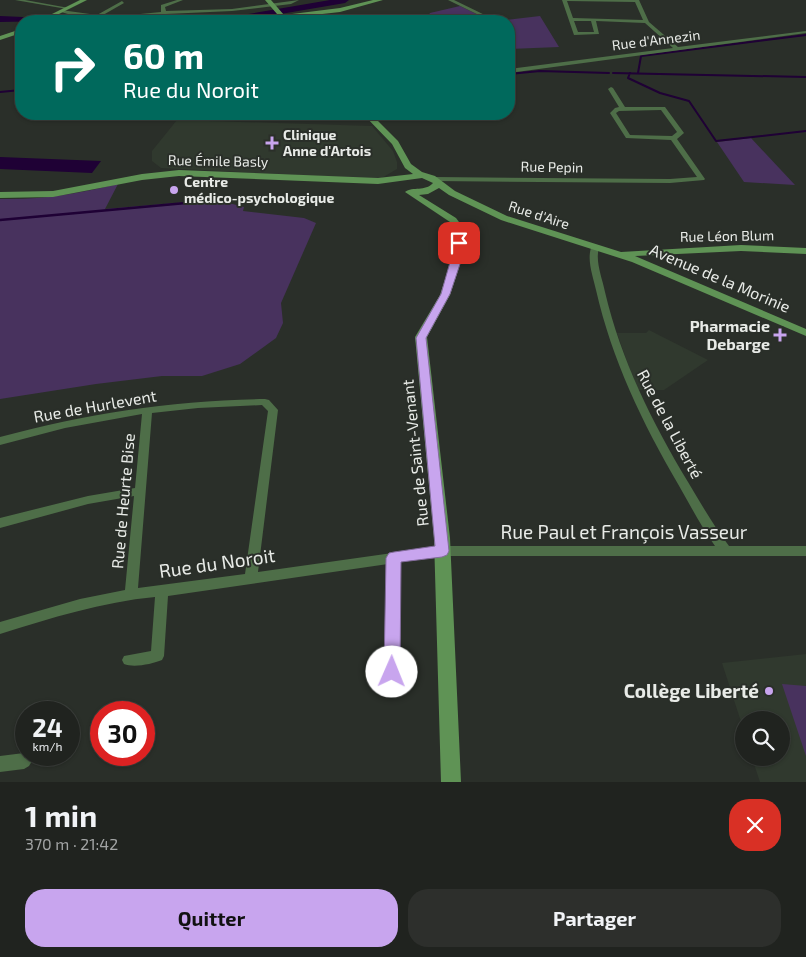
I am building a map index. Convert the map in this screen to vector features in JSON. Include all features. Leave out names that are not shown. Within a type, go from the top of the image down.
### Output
[{"type":"main road","points":[[54,15],[84,0]]},
{"type":"main road","points":[[291,15],[340,10],[380,0]]},
{"type":"main road","points":[[270,2],[280,15]]},
{"type":"main road","points":[[0,38],[15,35]]},
{"type":"main road","points":[[373,120],[395,143],[408,166],[432,186],[432,207],[443,201],[466,199]]},
{"type":"main road","points":[[401,181],[408,166]]},
{"type":"main road","name":"Rue Émile Basly","points":[[0,195],[53,194],[142,177],[179,173],[401,181]]},
{"type":"main road","points":[[401,181],[419,174]]},
{"type":"main road","name":"Rue de Saint-Venant","points":[[401,181],[410,192],[453,220],[460,237],[458,255],[446,294],[421,338],[442,551],[451,782]]},
{"type":"main road","points":[[410,192],[432,186]]},
{"type":"main road","name":"Rue d'Aire","points":[[432,186],[466,199],[504,218],[620,255]]},
{"type":"main road","name":"Rue Léon Blum","points":[[620,255],[630,252],[741,248],[806,251]]},
{"type":"main road","points":[[636,260],[648,252]]},
{"type":"main road","name":"Avenue de la Morinie","points":[[620,255],[636,260],[806,333]]},
{"type":"street","points":[[16,0],[90,15]]},
{"type":"street","points":[[164,13],[165,4],[181,0]]},
{"type":"street","points":[[141,15],[232,10],[270,2],[291,3],[297,0]]},
{"type":"street","points":[[450,0],[482,15]]},
{"type":"street","points":[[593,20],[597,33],[586,35],[574,33],[564,0],[636,1],[646,22],[677,49]]},
{"type":"street","points":[[97,15],[122,2]]},
{"type":"street","points":[[107,11],[128,9]]},
{"type":"street","points":[[570,20],[646,22]]},
{"type":"street","name":"Rue d'Annezin","points":[[515,70],[806,32]]},
{"type":"street","points":[[610,89],[623,109]]},
{"type":"street","points":[[663,108],[681,133],[673,138],[628,137],[613,112],[617,109],[663,108]]},
{"type":"street","name":"Rue Pepin","points":[[432,186],[702,179],[673,138]]},
{"type":"street","name":"Rue de la Liberté","points":[[595,247],[594,262],[606,321],[630,385],[672,463],[714,535],[725,550]]},
{"type":"street","name":"Rue de Hurlevent","points":[[0,441],[75,422],[147,411],[228,402],[264,402],[273,410],[251,577]]},
{"type":"street","name":"Rue de Heurte Bise","points":[[131,593],[147,411]]},
{"type":"street","points":[[0,523],[88,500],[140,491]]},
{"type":"street","name":"Rue Paul et François Vasseur","points":[[442,551],[806,551]]},
{"type":"street","name":"Rue du Noroit","points":[[0,628],[50,612],[131,593],[162,591],[442,551]]},
{"type":"street","points":[[392,683],[394,558]]},
{"type":"street","points":[[129,660],[157,656],[162,591]]},
{"type":"street","points":[[0,764],[15,762]]},
{"type":"shaded area","points":[[460,6],[479,15],[429,15],[430,13]]},
{"type":"shaded area","points":[[540,16],[559,47],[515,49],[515,19]]},
{"type":"shaded area","name":"Clinique Anne d'Artois","points":[[177,120],[372,126],[393,151],[397,162],[397,169],[380,179],[161,168],[152,161],[152,151]]},
{"type":"shaded area","points":[[751,138],[795,185],[744,182],[717,142]]},
{"type":"shaded area","points":[[0,157],[101,161],[92,173],[0,169]]},
{"type":"shaded area","points":[[118,184],[105,209],[222,199],[225,202],[244,207],[243,211],[304,218],[316,223],[281,303],[283,323],[276,338],[240,364],[202,376],[162,376],[0,399],[0,199],[59,196]]},
{"type":"shaded area","points":[[649,330],[708,360],[664,390],[637,390],[617,333],[646,333]]},
{"type":"shaded area","name":"Collège Liberté","points":[[806,654],[806,782],[760,782],[755,766],[790,766],[790,711],[738,711],[722,663]]},
{"type":"shaded area","points":[[782,684],[806,686],[806,756]]},
{"type":"waterway","points":[[259,15],[345,0]]},
{"type":"waterway","points":[[0,19],[15,20]]},
{"type":"waterway","points":[[638,73],[641,56],[806,35]]},
{"type":"waterway","points":[[515,73],[540,71],[609,73]]},
{"type":"waterway","points":[[613,73],[630,73]]},
{"type":"waterway","points":[[630,73],[806,77]]},
{"type":"waterway","points":[[630,73],[628,78],[660,93],[689,101],[716,141],[806,131]]},
{"type":"waterway","points":[[0,92],[15,91]]},
{"type":"waterway","points":[[183,203],[221,200]]},
{"type":"waterway","points":[[0,220],[197,202]]},
{"type":"place","name":"Clinique Anne d'Artois","points":[[272,143]]},
{"type":"place","name":"Centre médico-psychologique","points":[[174,190]]},
{"type":"place","name":"Pharmacie Debarge","points":[[780,335]]},
{"type":"place","name":"Collège Liberté","points":[[769,691]]},
{"type":"route","points":[[392,672],[394,558],[442,551],[421,338],[446,294],[458,255],[459,243]]}]
